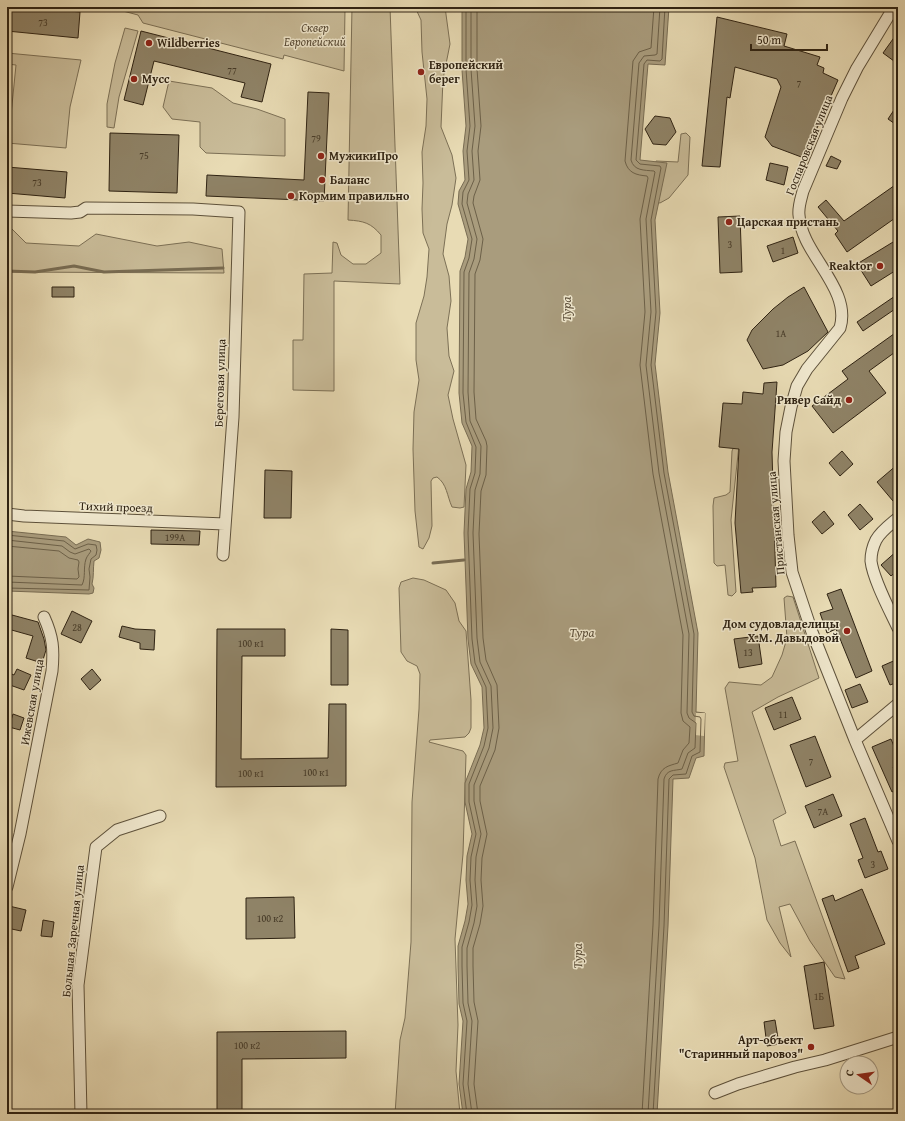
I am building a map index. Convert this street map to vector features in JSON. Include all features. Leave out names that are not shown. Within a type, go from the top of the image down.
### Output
[{"type":"street","name":"Госпаровская улица","points":[[843,320],[841,302],[806,240],[799,217],[799,208],[808,176],[856,68],[894,7]]},
{"type":"street","name":"Береговая улица","points":[[7,211],[71,213],[80,212],[86,208],[193,209],[239,212],[233,418],[224,524],[223,555]]},
{"type":"street","name":"Пристанская улица","points":[[843,320],[840,328],[807,369],[797,386],[791,407],[786,432],[784,461],[788,535],[792,572],[812,632],[855,740],[898,841]]},
{"type":"street","name":"Тихий проезд","points":[[7,514],[24,516],[224,524]]},
{"type":"street","points":[[898,518],[879,535],[875,541],[872,548],[871,560],[873,571],[898,628]]},
{"type":"street","name":"Ижевская улица","points":[[7,887],[20,834],[52,671],[54,653],[52,636],[44,617]]},
{"type":"street","points":[[855,740],[898,704]]},
{"type":"street","name":"Большая Заречная улица","points":[[81,1114],[78,985],[96,847],[117,830],[160,816]]},
{"type":"street","points":[[714,1093],[738,1084],[795,1067],[825,1060],[898,1037]]},
{"type":"green space","name":"Сквер Европейский","points":[[108,7],[334,7],[345,9],[344,71],[284,55],[283,59],[143,23],[138,15]]},
{"type":"green space","points":[[352,7],[390,7],[400,284],[334,281],[334,391],[293,390],[293,340],[303,340],[304,274],[332,273],[333,242],[337,243],[341,255],[353,264],[366,264],[381,253],[381,235],[374,228],[367,223],[348,220]]},
{"type":"green space","points":[[415,7],[445,7],[450,44],[443,79],[441,127],[452,155],[456,178],[443,254],[449,276],[451,301],[447,328],[449,356],[454,371],[448,395],[466,465],[464,507],[452,507],[443,483],[437,477],[433,478],[431,481],[432,526],[429,538],[423,549],[419,547],[415,511],[413,449],[414,412],[419,380],[416,360],[416,323],[424,296],[429,249],[423,233],[422,209],[422,152],[426,126],[427,99],[422,52],[421,20]]},
{"type":"green space","points":[[125,28],[138,31],[119,97],[114,128],[107,127],[107,104],[115,63]]},
{"type":"green space","points":[[7,53],[81,60],[70,107],[66,148],[7,143],[7,125],[10,125],[16,65],[7,64]]},
{"type":"green space","points":[[169,81],[212,88],[233,103],[257,109],[285,119],[285,156],[206,153],[200,147],[200,122],[172,119],[163,107]]},
{"type":"green space","points":[[686,133],[690,137],[688,175],[669,198],[660,203],[655,202],[650,198],[656,161],[678,162],[681,134]]},
{"type":"green space","points":[[7,226],[9,226],[26,243],[79,246],[96,234],[157,246],[189,242],[222,249],[224,273],[7,272]]},
{"type":"green space","points":[[735,444],[739,445],[731,520],[736,592],[732,596],[728,595],[725,565],[717,566],[714,563],[713,506],[714,498],[726,495],[730,492],[732,451]]},
{"type":"green space","points":[[413,578],[424,580],[446,590],[455,603],[459,621],[466,631],[471,700],[471,728],[465,737],[430,740],[429,742],[463,751],[466,755],[463,854],[455,939],[458,1025],[456,1071],[460,1114],[395,1114],[400,1040],[405,1018],[411,942],[412,802],[420,674],[417,666],[407,661],[401,652],[399,588],[401,582]]},
{"type":"green space","points":[[787,596],[793,597],[819,678],[778,697],[752,712],[786,813],[773,820],[781,846],[795,841],[845,979],[835,977],[810,941],[790,904],[779,907],[791,957],[780,943],[767,920],[755,858],[724,767],[725,763],[738,761],[725,688],[729,682],[761,685],[772,677],[782,655],[787,638],[784,598]]},
{"type":"water","name":"Тура","points":[[462,7],[669,7],[665,65],[648,64],[640,160],[667,163],[655,220],[660,313],[655,364],[668,472],[698,633],[696,712],[705,713],[704,756],[696,758],[689,778],[673,779],[668,926],[657,1114],[463,1114],[459,1084],[463,1021],[459,1004],[458,946],[468,904],[466,880],[467,856],[472,834],[465,802],[465,783],[480,745],[484,728],[482,687],[471,664],[468,639],[464,533],[466,489],[471,472],[472,446],[462,423],[459,393],[460,271],[465,257],[468,239],[458,204],[459,191],[465,180],[463,151],[466,126],[462,70]]},
{"type":"water","points":[[7,531],[66,537],[76,545],[88,539],[100,542],[101,550],[99,558],[94,561],[92,584],[94,588],[93,593],[7,591]]},
{"type":"pier","points":[[696,713],[705,713],[704,736],[695,735]]},
{"type":"building","points":[[7,7],[26,7],[80,12],[78,38],[7,31]]},
{"type":"building","points":[[717,17],[787,34],[784,46],[820,57],[817,65],[824,68],[823,73],[838,80],[804,158],[772,146],[765,137],[781,87],[777,79],[735,67],[730,98],[727,97],[720,167],[702,166]]},
{"type":"building","points":[[141,31],[271,64],[262,102],[241,97],[245,83],[154,61],[143,105],[124,100]]},
{"type":"building","points":[[898,32],[898,64],[883,53]]},
{"type":"building","points":[[308,92],[329,93],[324,201],[206,196],[207,175],[304,180]]},
{"type":"building","points":[[898,104],[898,126],[888,119]]},
{"type":"building","points":[[655,116],[670,118],[676,132],[666,145],[653,144],[645,129]]},
{"type":"building","points":[[110,133],[179,135],[177,193],[109,191]]},
{"type":"building","points":[[831,156],[841,161],[837,169],[826,166]]},
{"type":"building","points":[[770,163],[788,167],[784,185],[766,180]]},
{"type":"building","points":[[7,167],[67,172],[65,198],[7,193]]},
{"type":"building","points":[[898,183],[898,216],[847,252],[835,234],[838,231],[818,207],[826,200],[844,221]]},
{"type":"building","points":[[740,216],[742,272],[720,273],[718,217]]},
{"type":"building","points":[[793,237],[798,253],[773,262],[767,246]]},
{"type":"building","points":[[898,239],[898,269],[871,286],[857,264]]},
{"type":"building","points":[[52,287],[74,287],[74,297],[52,297]]},
{"type":"building","points":[[804,287],[828,332],[808,351],[783,365],[763,369],[747,340],[752,330],[773,309]]},
{"type":"building","points":[[898,294],[898,307],[863,331],[857,322]]},
{"type":"building","name":"Ривер Сайд","points":[[898,331],[898,350],[869,371],[886,393],[833,433],[812,406],[848,379],[842,371]]},
{"type":"building","points":[[777,382],[772,452],[776,587],[752,588],[753,592],[741,593],[735,523],[739,449],[719,447],[723,403],[742,404],[743,392],[763,394],[764,383]]},
{"type":"building","points":[[842,451],[853,464],[840,476],[829,463]]},
{"type":"building","points":[[898,464],[898,497],[893,501],[877,482]]},
{"type":"building","points":[[265,470],[292,471],[291,518],[264,518]]},
{"type":"building","points":[[860,504],[873,519],[860,530],[848,515]]},
{"type":"building","points":[[824,511],[834,524],[822,534],[812,522]]},
{"type":"building","points":[[151,530],[200,531],[199,545],[151,544]]},
{"type":"building","points":[[898,550],[898,570],[891,576],[881,565]]},
{"type":"building","name":"Дом судовладелицы Х.М. Давыдовой","points":[[841,589],[872,671],[856,678],[836,629],[827,633],[820,613],[833,609],[827,594]]},
{"type":"building","points":[[72,611],[92,621],[81,643],[61,634]]},
{"type":"building","points":[[12,615],[38,622],[46,650],[42,663],[26,658],[33,636],[8,629]]},
{"type":"building","points":[[122,626],[135,629],[155,630],[154,650],[140,649],[140,643],[119,637]]},
{"type":"building","points":[[217,629],[285,629],[285,656],[242,656],[241,759],[328,758],[329,704],[346,704],[346,786],[216,787]]},
{"type":"building","points":[[331,629],[348,630],[348,685],[331,685]]},
{"type":"building","points":[[758,636],[762,664],[739,668],[734,639]]},
{"type":"building","points":[[898,659],[898,682],[890,685],[882,666]]},
{"type":"building","points":[[17,669],[31,675],[24,690],[7,684],[7,672],[14,675]]},
{"type":"building","points":[[92,669],[101,680],[90,690],[81,679]]},
{"type":"building","points":[[860,684],[868,702],[852,708],[845,690]]},
{"type":"building","points":[[792,697],[801,719],[774,730],[765,708]]},
{"type":"building","points":[[13,714],[24,718],[20,730],[9,727]]},
{"type":"building","points":[[815,736],[831,777],[806,787],[790,745]]},
{"type":"building","points":[[891,739],[898,756],[898,764],[893,767],[898,776],[898,789],[892,792],[872,747]]},
{"type":"building","points":[[833,794],[842,816],[814,828],[805,806]]},
{"type":"building","points":[[865,818],[878,852],[881,851],[888,869],[865,878],[858,860],[863,858],[850,824]]},
{"type":"building","points":[[862,889],[885,944],[855,956],[859,968],[848,972],[822,899],[833,895],[835,901]]},
{"type":"building","points":[[294,897],[295,938],[246,939],[246,898]]},
{"type":"building","points":[[9,906],[26,910],[21,931],[7,928]]},
{"type":"building","points":[[43,920],[54,922],[52,937],[41,936]]},
{"type":"building","points":[[824,962],[834,1026],[814,1029],[804,966]]},
{"type":"building","points":[[775,1020],[779,1044],[767,1046],[764,1022]]},
{"type":"building","points":[[346,1031],[346,1058],[242,1059],[242,1114],[217,1114],[217,1032]]},
{"type":"waterway","points":[[7,271],[35,272],[74,266],[104,272],[223,268]]},
{"type":"waterway","points":[[433,563],[464,560]]},
{"type":"place","name":"Wildberries","points":[[149,43]]},
{"type":"place","name":"Европейский берег","points":[[421,72]]},
{"type":"place","name":"Мусс","points":[[134,79]]},
{"type":"place","name":"МужикиПро","points":[[321,156]]},
{"type":"place","name":"Баланс","points":[[322,180]]},
{"type":"place","name":"Кормим правильно","points":[[291,196]]},
{"type":"place","name":"Царская пристань","points":[[729,222]]},
{"type":"place","name":"Reaktor","points":[[880,266]]},
{"type":"place","name":"Ривер Сайд","points":[[849,400]]},
{"type":"place","name":"Дом судовладелицы Х.М. Давыдовой","points":[[847,631]]},
{"type":"place","name":"Арт-объект \"Старинный паровоз\"","points":[[811,1047]]}]
